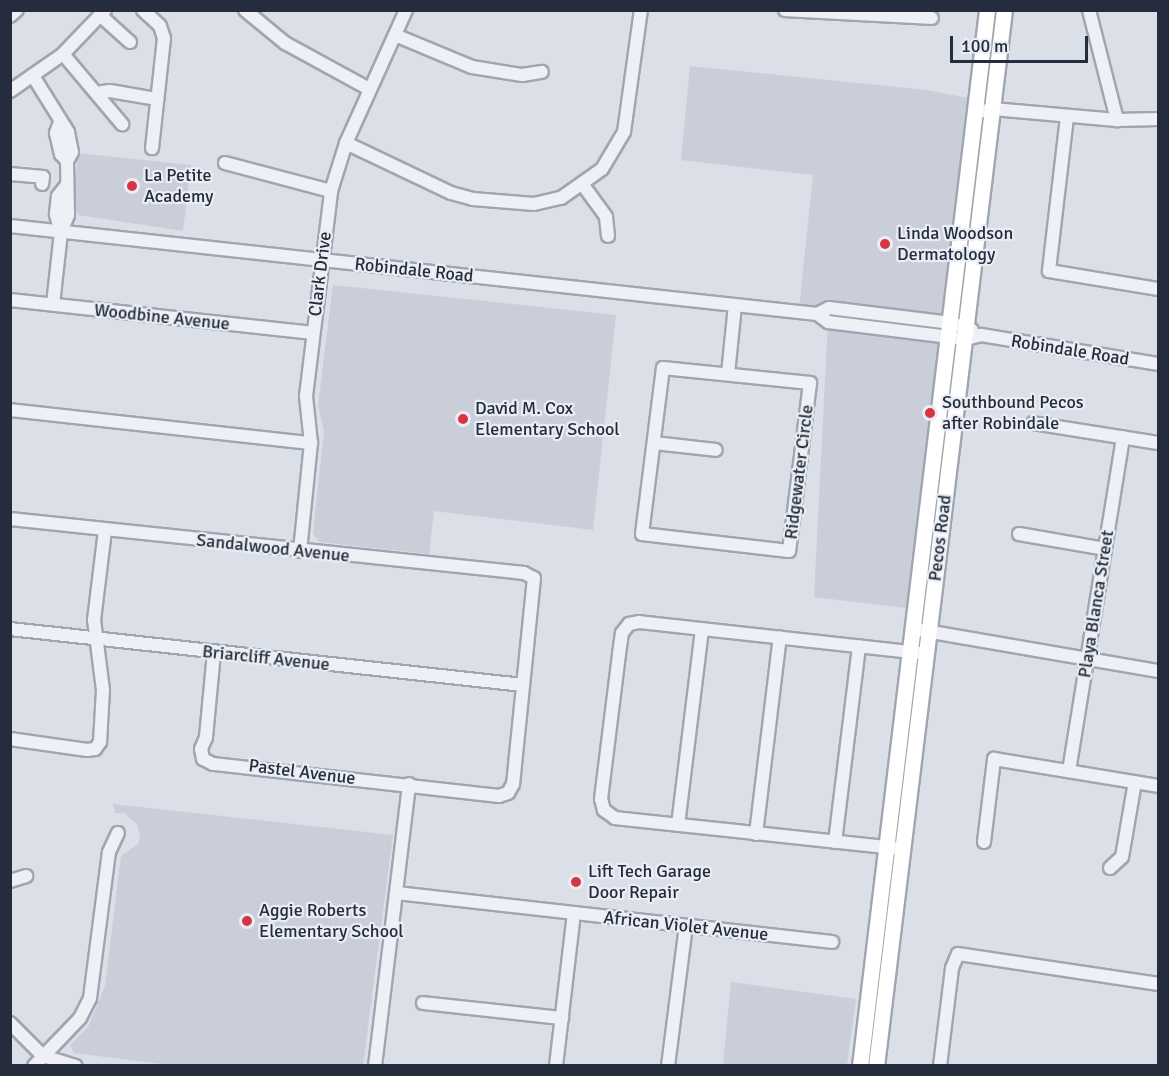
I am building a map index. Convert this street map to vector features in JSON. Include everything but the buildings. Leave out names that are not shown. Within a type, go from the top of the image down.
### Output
[{"type":"main road","name":"Pecos Road","points":[[876,1065],[903,848],[934,466],[987,10]]},
{"type":"main road","name":"Pecos Road","points":[[921,630],[944,507],[971,333],[1004,10]]},
{"type":"main road","points":[[934,466],[940,468],[944,507]]},
{"type":"main road","name":"Pecos Road","points":[[860,1065],[887,847],[919,653]]},
{"type":"street","points":[[10,16],[17,10]]},
{"type":"street","points":[[143,10],[164,32],[152,148]]},
{"type":"street","points":[[245,10],[285,43],[369,89]]},
{"type":"street","name":"Clark Drive","points":[[300,552],[311,443],[306,396],[331,191],[346,143],[406,10]]},
{"type":"street","points":[[346,143],[451,193],[473,199],[534,204],[561,198],[583,185],[602,169],[624,132],[641,10]]},
{"type":"street","points":[[785,10],[932,18]]},
{"type":"street","points":[[1089,10],[1117,120]]},
{"type":"street","points":[[10,91],[63,54],[103,13],[130,42]]},
{"type":"street","points":[[396,35],[472,67],[522,75],[542,72]]},
{"type":"street","points":[[63,54],[123,124]]},
{"type":"street","points":[[33,76],[71,141],[72,152],[67,162],[66,186],[58,196],[56,214],[61,232],[53,305]]},
{"type":"street","points":[[96,93],[110,91],[157,99]]},
{"type":"street","points":[[975,113],[993,109],[1067,117],[1117,120],[1158,119]]},
{"type":"street","points":[[1067,117],[1049,271],[1158,289]]},
{"type":"street","points":[[225,163],[331,191]]},
{"type":"street","points":[[10,174],[43,177],[42,184]]},
{"type":"street","points":[[583,185],[606,217],[608,236]]},
{"type":"street","name":"Robindale Road","points":[[10,226],[817,314],[829,308],[1158,364]]},
{"type":"street","name":"Woodbine Avenue","points":[[10,300],[313,333]]},
{"type":"street","points":[[728,374],[735,305]]},
{"type":"street","name":"Ridgewater Circle","points":[[663,368],[728,374],[810,383],[789,551],[642,534],[663,368]]},
{"type":"street","points":[[10,410],[311,443]]},
{"type":"street","points":[[1033,423],[1158,443]]},
{"type":"street","name":"Playa Blanca Street","points":[[1069,771],[1123,437]]},
{"type":"street","points":[[654,443],[716,450]]},
{"type":"street","name":"Sandalwood Avenue","points":[[10,519],[300,552],[524,573],[534,578],[523,685]]},
{"type":"street","points":[[10,740],[95,749],[100,742],[103,690],[95,638],[105,530]]},
{"type":"street","points":[[1019,534],[1105,549]]},
{"type":"street","points":[[903,848],[615,818],[604,810],[601,799],[622,633],[629,624],[639,622],[919,653]]},
{"type":"street","name":"Briarcliff Avenue","points":[[10,629],[523,685]]},
{"type":"street","points":[[678,825],[702,629]]},
{"type":"street","points":[[921,630],[1158,671]]},
{"type":"street","points":[[756,834],[780,638]]},
{"type":"street","points":[[835,842],[859,646]]},
{"type":"street","name":"Pastel Avenue","points":[[214,652],[206,737],[201,749],[203,759],[213,764],[409,784],[499,796],[508,793],[513,784],[523,685]]},
{"type":"street","points":[[984,842],[994,759],[1158,786]]},
{"type":"street","points":[[1110,868],[1122,857],[1135,782]]},
{"type":"street","points":[[375,1065],[409,784]]},
{"type":"street","points":[[34,1065],[80,1018],[90,998],[109,852],[118,833]]},
{"type":"street","points":[[10,881],[26,876]]},
{"type":"street","name":"African Violet Avenue","points":[[396,893],[832,942]]},
{"type":"street","points":[[556,1065],[574,913]]},
{"type":"street","points":[[668,1065],[686,926]]},
{"type":"street","points":[[940,1065],[952,968],[958,954],[1158,984]]},
{"type":"street","points":[[423,1003],[562,1018]]},
{"type":"street","points":[[10,1023],[43,1056],[76,1065]]},
{"type":"shaded area","points":[[690,66],[927,90],[988,102],[960,332],[799,309],[813,175],[681,160]]},
{"type":"shaded area","name":"La Petite Academy","points":[[77,153],[191,165],[183,231],[78,215],[75,208]]},
{"type":"shaded area","name":"David M. Cox Elementary School","points":[[333,285],[616,315],[593,530],[434,511],[429,554],[319,542],[313,533],[324,431],[318,406]]},
{"type":"shaded area","points":[[828,322],[961,338],[927,606],[905,608],[814,597]]},
{"type":"shaded area","name":"Aggie Roberts Elementary School","points":[[113,804],[393,835],[363,1065],[177,1066],[74,1053],[70,1045],[88,1027],[105,986],[121,856],[138,844],[140,837],[137,824],[124,813],[115,813]]},
{"type":"shaded area","points":[[731,982],[856,999],[847,1065],[723,1065]]},
{"type":"place","name":"La Petite Academy","points":[[132,186]]},
{"type":"place","name":"Linda Woodson Dermatology","points":[[885,244]]},
{"type":"place","name":"Southbound Pecos after Robindale","points":[[930,413]]},
{"type":"place","name":"David M. Cox Elementary School","points":[[463,419]]},
{"type":"place","name":"Lift Tech Garage Door Repair","points":[[576,882]]},
{"type":"place","name":"Aggie Roberts Elementary School","points":[[247,921]]}]
